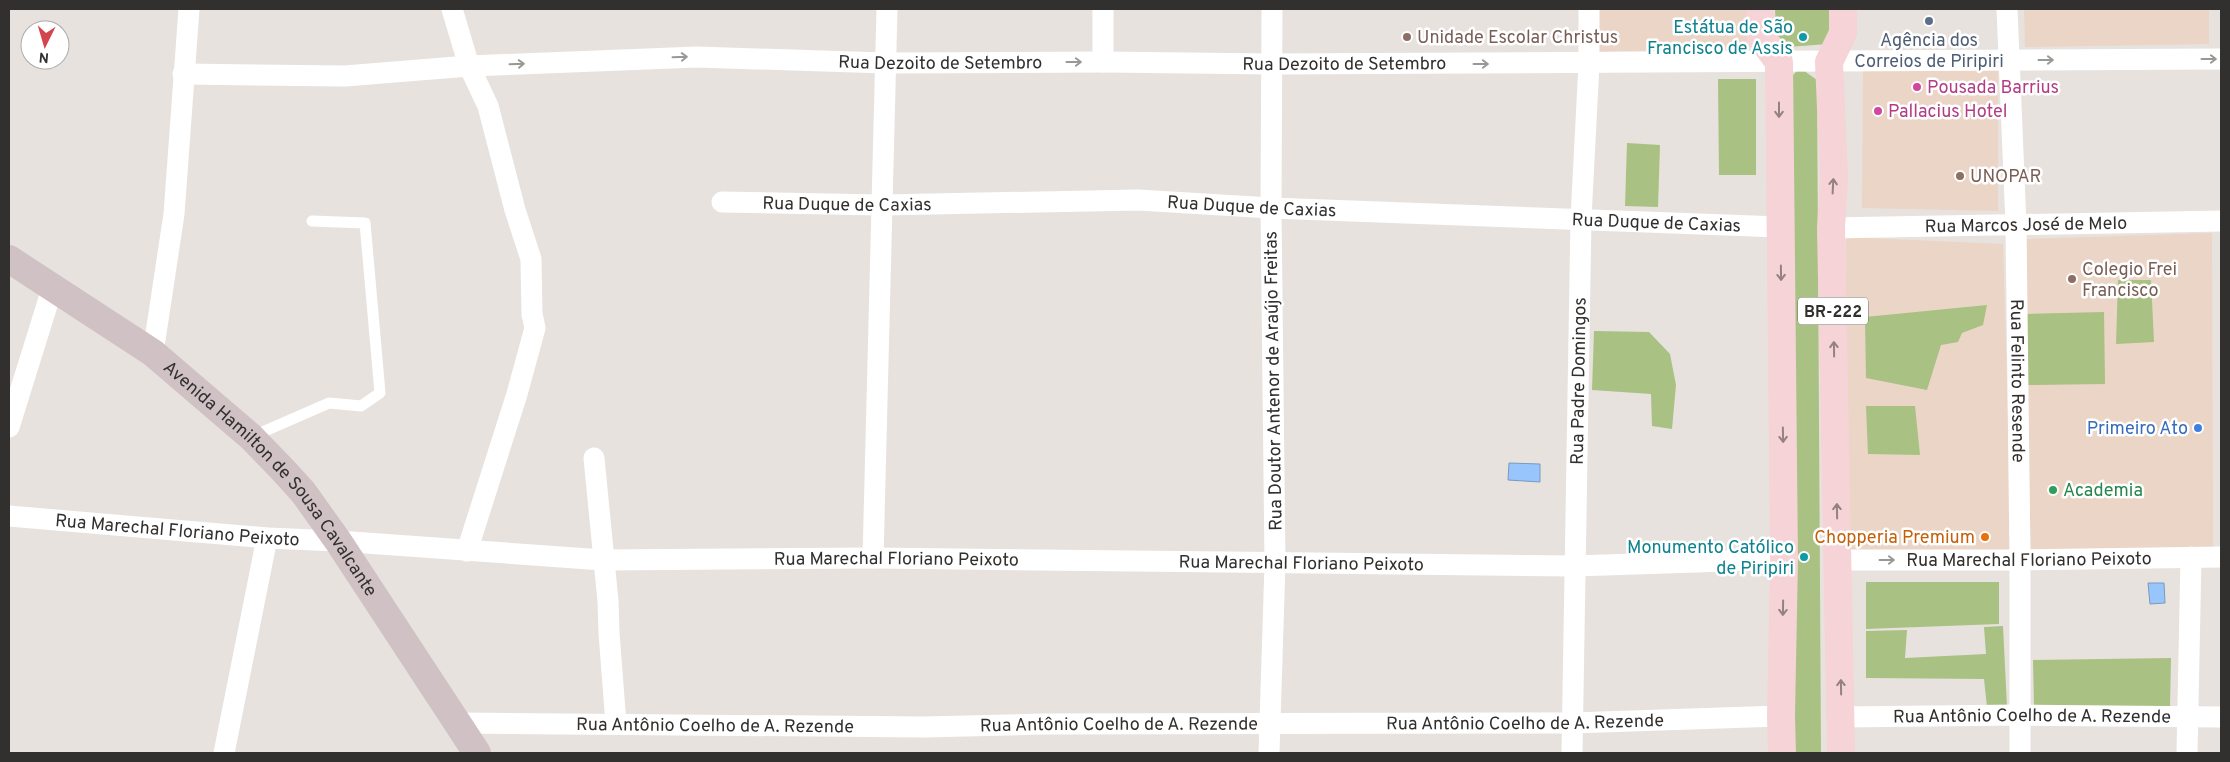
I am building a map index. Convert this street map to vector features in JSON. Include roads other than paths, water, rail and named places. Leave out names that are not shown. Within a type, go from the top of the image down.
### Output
[{"type":"main road","points":[[1760,9],[1761,38],[1779,62]]},
{"type":"main road","name":"BR-222","points":[[1841,753],[1842,717],[1831,228],[1834,178],[1829,62],[1843,33],[1843,9]]},
{"type":"main road","name":"BR-222","points":[[1779,62],[1784,559],[1782,753]]},
{"type":"main road","name":"Avenida Hamilton de Sousa Cavalcante","points":[[9,260],[53,286],[153,353],[251,437],[303,492],[338,541],[477,753]]},
{"type":"street","points":[[153,353],[174,214],[189,9]]},
{"type":"street","points":[[452,9],[469,66],[488,106],[515,210],[531,259],[532,314],[535,328],[518,394],[467,551]]},
{"type":"street","points":[[874,558],[887,9]]},
{"type":"street","points":[[1103,9],[1103,62]]},
{"type":"street","name":"Rua Doutor Antenor de Araújo Freitas","points":[[1270,753],[1275,564],[1271,208],[1272,9]]},
{"type":"street","name":"Rua Padre Domingos","points":[[1572,753],[1581,218],[1589,64],[1589,9]]},
{"type":"street","name":"Rua Felinto Resende","points":[[2007,9],[2016,225],[2020,753]]},
{"type":"street","name":"Rua Dezoito de Setembro","points":[[183,74],[345,76],[469,66],[698,57],[885,63],[1103,62],[1272,64],[1589,64],[2221,59]]},
{"type":"street","name":"Rua Duque de Caxias","points":[[722,202],[882,205],[1138,200],[1271,208],[1581,218],[1781,227]]},
{"type":"street","name":"Rua Marcos José de Melo","points":[[1831,228],[2221,221]]},
{"type":"street","points":[[9,427],[53,286]]},
{"type":"street","points":[[594,458],[608,601],[608,633],[616,724]]},
{"type":"street","name":"Rua Marechal Floriano Peixoto","points":[[9,516],[267,538],[338,541],[603,560],[874,558],[1574,566],[1784,559]]},
{"type":"street","points":[[224,753],[267,538]]},
{"type":"street","name":"Rua Marechal Floriano Peixoto","points":[[1838,560],[2221,557]]},
{"type":"street","points":[[2187,753],[2191,558]]},
{"type":"street","name":"Rua Antônio Coelho de A. Rezende","points":[[1842,717],[2019,715],[2221,717]]},
{"type":"street","name":"Rua Antônio Coelho de A. Rezende","points":[[457,723],[924,727],[1043,724],[1572,724],[1781,716]]},
{"type":"lane","points":[[251,437],[329,403],[361,406],[380,393],[365,224],[312,221]]},
{"type":"water","points":[[1509,463],[1540,464],[1540,482],[1508,480]]},
{"type":"water","points":[[2148,583],[2164,583],[2165,603],[2150,604]]},
{"type":"place","name":"Agência dos Correios de Piripiri","points":[[1929,21]]},
{"type":"place","name":"Unidade Escolar Christus","points":[[1407,37]]},
{"type":"place","name":"Estátua de São Francisco de Assis","points":[[1803,37]]},
{"type":"place","name":"Pousada Barrius","points":[[1917,87]]},
{"type":"place","name":"Pallacius Hotel","points":[[1878,111]]},
{"type":"place","name":"UNOPAR","points":[[1960,176]]},
{"type":"place","name":"Colegio Frei Francisco","points":[[2072,279]]},
{"type":"place","name":"Primeiro Ato","points":[[2198,428]]},
{"type":"place","name":"Academia","points":[[2053,490]]},
{"type":"place","name":"Chopperia Premium","points":[[1985,537]]},
{"type":"place","name":"Monumento Católico de Piripiri","points":[[1804,557]]}]
